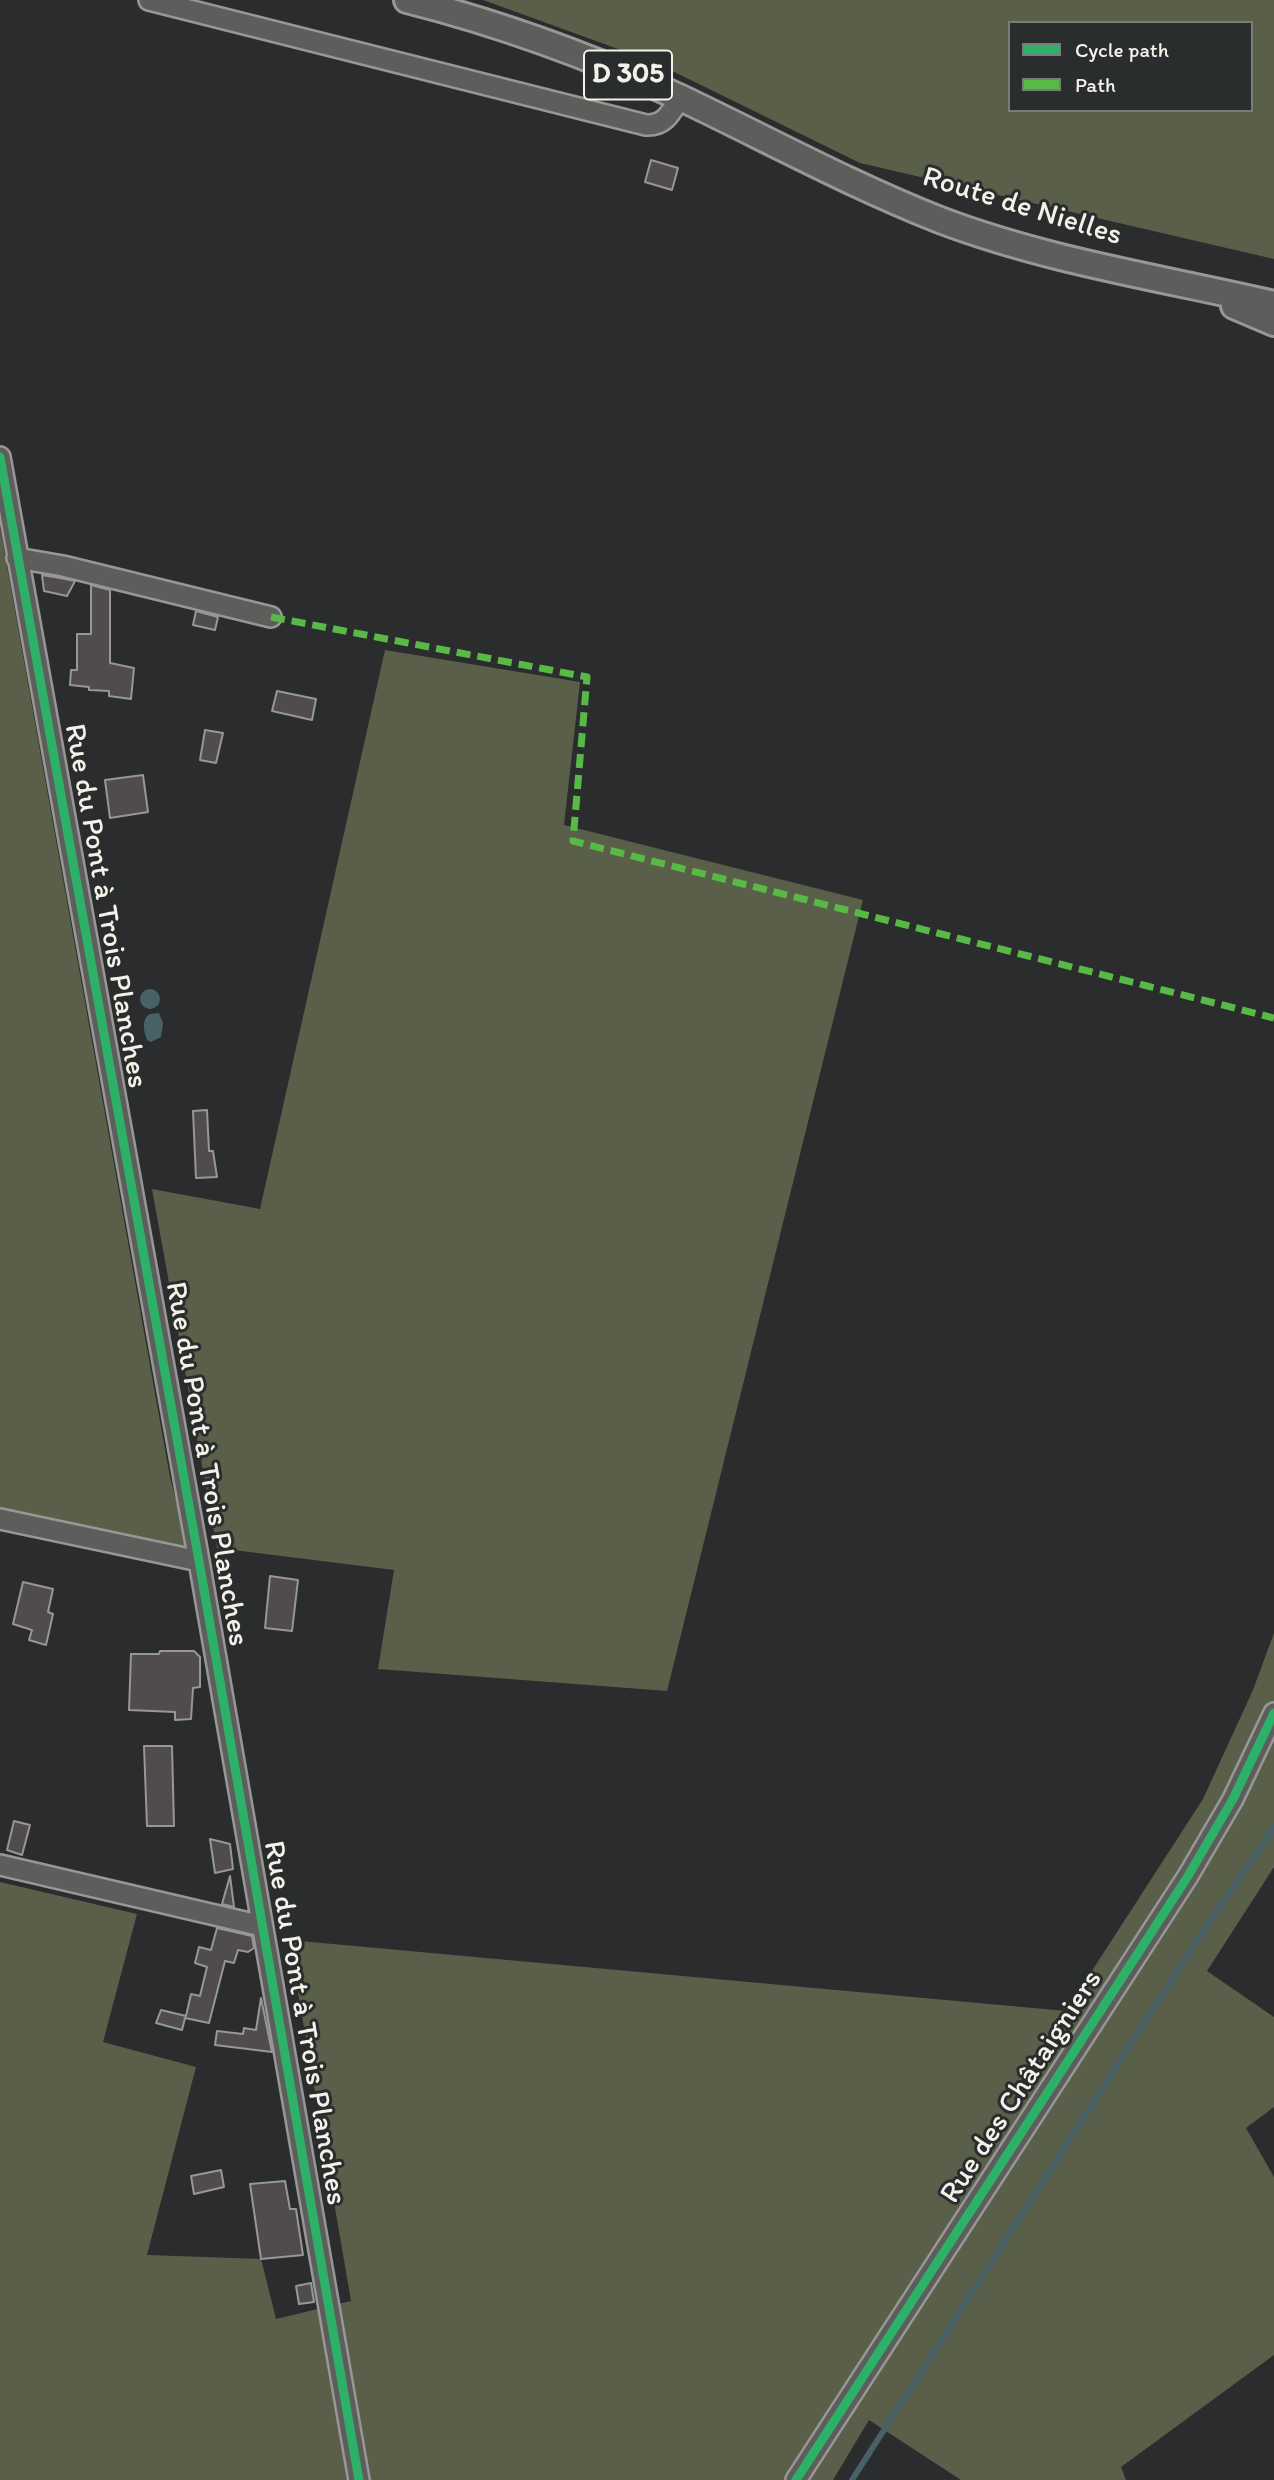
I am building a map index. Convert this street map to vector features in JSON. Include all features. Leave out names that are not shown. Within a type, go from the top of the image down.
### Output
[{"type":"main road","name":"D 305","points":[[407,0],[478,19],[556,45],[680,98]]},
{"type":"main road","name":"Route de Nielles","points":[[680,98],[840,175],[924,213],[972,231],[1071,259],[1274,304]]},
{"type":"main road","name":"Route de Nielles","points":[[1189,286],[1274,323]]},
{"type":"street","points":[[149,0],[646,125],[664,121],[680,98]]},
{"type":"street","name":"Rue du Pont à Trois Planches","points":[[0,457],[199,1561],[359,2480]]},
{"type":"street","points":[[18,558],[63,566],[271,617]]},
{"type":"street","points":[[0,1518],[199,1561]]},
{"type":"street","name":"Rue des Châtaigniers","points":[[796,2480],[1188,1876],[1233,1799],[1274,1713]]},
{"type":"street","points":[[0,1865],[262,1926]]},
{"type":"green space","points":[[483,0],[1274,0],[1274,259],[860,163],[654,62]]},
{"type":"green space","points":[[0,527],[170,1477],[190,1554],[0,1508]]},
{"type":"green space","points":[[385,650],[580,682],[564,825],[863,900],[667,1691],[378,1669],[394,1570],[217,1548],[152,1189],[260,1209]]},
{"type":"green space","points":[[1274,1633],[1274,1867],[1207,1971],[1274,2017],[1274,2107],[1246,2128],[1274,2177],[1274,2355],[1121,2467],[1126,2480],[961,2480],[869,2420],[833,2480],[0,2480],[0,1882],[137,1914],[103,2042],[196,2067],[147,2255],[261,2259],[276,2319],[351,2301],[289,1940],[1066,2011],[1203,1799],[1253,1690]]},
{"type":"water","points":[[146,989],[154,989],[160,999],[154,1009],[146,1009],[140,1003],[140,995]]},
{"type":"water","points":[[159,1013],[163,1023],[161,1037],[151,1042],[147,1040],[144,1022],[150,1014]]},
{"type":"building","points":[[651,160],[678,168],[672,190],[645,182]]},
{"type":"building","points":[[42,575],[75,581],[67,596],[44,591]]},
{"type":"building","points":[[91,585],[110,590],[110,663],[134,668],[131,699],[109,696],[109,691],[70,685],[71,670],[77,670],[77,634],[91,634]]},
{"type":"building","points":[[196,611],[218,617],[215,630],[193,625]]},
{"type":"building","points":[[277,691],[316,699],[312,720],[272,711]]},
{"type":"building","points":[[205,730],[223,733],[216,763],[200,760]]},
{"type":"building","points":[[143,775],[148,812],[110,818],[105,780]]},
{"type":"building","points":[[207,1110],[209,1151],[213,1151],[217,1177],[196,1178],[193,1111]]},
{"type":"building","points":[[270,1576],[298,1580],[292,1631],[265,1628]]},
{"type":"building","points":[[23,1582],[53,1589],[48,1612],[53,1614],[46,1645],[29,1640],[32,1630],[13,1624]]},
{"type":"building","points":[[160,1651],[194,1651],[200,1657],[200,1687],[193,1688],[191,1719],[175,1720],[175,1712],[129,1710],[131,1654],[159,1654]]},
{"type":"building","points":[[144,1746],[172,1746],[174,1826],[147,1826]]},
{"type":"building","points":[[14,1821],[30,1825],[22,1855],[7,1850]]},
{"type":"building","points":[[210,1839],[230,1844],[233,1869],[215,1873]]},
{"type":"building","points":[[230,1876],[234,1907],[222,1904]]},
{"type":"building","points":[[217,1928],[252,1936],[254,1948],[248,1952],[238,1950],[234,1963],[225,1961],[209,2023],[185,2018],[182,2030],[156,2023],[161,2010],[186,2016],[191,1994],[200,1996],[207,1967],[195,1963],[199,1947],[211,1950]]},
{"type":"building","points":[[261,1998],[272,2052],[215,2045],[217,2031],[243,2034],[244,2028],[256,2030]]},
{"type":"building","points":[[221,2170],[224,2187],[194,2194],[191,2176]]},
{"type":"building","points":[[285,2181],[290,2209],[296,2209],[303,2255],[261,2259],[250,2184]]},
{"type":"building","points":[[311,2283],[314,2302],[299,2304],[296,2286]]},
{"type":"waterway","points":[[852,2480],[1196,1942],[1274,1827]]},
{"type":"marked path","points":[[271,617],[587,677],[573,841],[1274,1018]]},
{"type":"cycle path","points":[[0,457],[199,1561],[359,2480]]},
{"type":"cycle path","points":[[796,2480],[1188,1876],[1233,1799],[1274,1713]]}]
